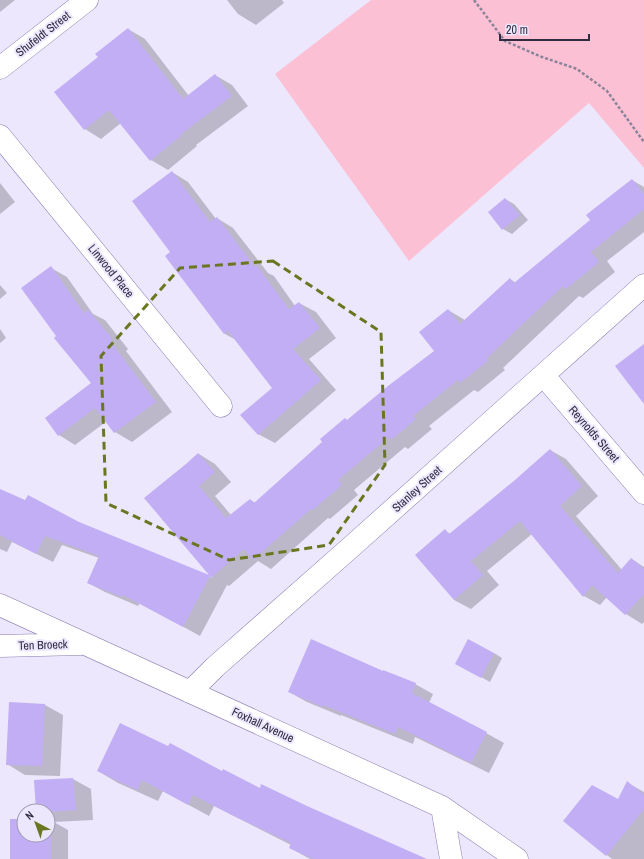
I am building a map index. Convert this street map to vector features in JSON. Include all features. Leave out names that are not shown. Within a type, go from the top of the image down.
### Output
[{"type":"street","name":"Shufeldt Street","points":[[0,68],[87,0]]},
{"type":"street","name":"Linwood Place","points":[[0,136],[221,406]]},
{"type":"street","name":"Stanley Street","points":[[190,692],[215,667],[644,286]]},
{"type":"street","name":"Reynolds Street","points":[[544,376],[644,493]]},
{"type":"street","name":"Foxhall Avenue","points":[[0,605],[442,807],[517,859]]},
{"type":"street","name":"Ten Broeck","points":[[0,646],[85,644]]},
{"type":"street","points":[[442,807],[451,859]]},
{"type":"path","points":[[474,0],[505,42],[577,69],[607,91],[644,142]]},
{"type":"highlighted area","points":[[273,261],[381,332],[385,465],[329,545],[229,560],[106,503],[101,356],[180,268]]},
{"type":"shaded area","points":[[371,0],[644,0],[644,168],[589,103],[409,261],[275,74]]},
{"type":"building","points":[[128,28],[183,99],[215,74],[232,96],[180,135],[181,136],[150,161],[109,110],[84,130],[54,92],[98,57],[95,54]]},
{"type":"building","points":[[172,171],[210,222],[217,217],[255,267],[257,266],[289,309],[299,302],[320,328],[293,349],[321,380],[258,435],[240,415],[272,388],[228,331],[224,334],[165,256],[170,252],[132,201]]},
{"type":"building","points":[[632,179],[644,194],[644,209],[591,252],[599,262],[566,289],[563,286],[487,358],[489,360],[460,383],[458,380],[413,416],[416,419],[391,440],[389,437],[338,480],[342,485],[313,510],[311,509],[253,560],[244,549],[211,578],[210,576],[183,627],[123,595],[122,597],[87,583],[99,556],[45,536],[36,554],[0,535],[0,489],[25,500],[28,495],[79,522],[209,575],[144,498],[198,453],[215,472],[199,486],[226,518],[250,499],[254,503],[322,442],[320,439],[345,418],[347,420],[434,351],[419,332],[448,309],[460,324],[510,278],[514,283],[590,220],[586,215]]},
{"type":"building","points":[[505,198],[520,215],[502,230],[488,212]]},
{"type":"building","points":[[51,266],[84,313],[88,310],[113,339],[110,341],[156,402],[114,433],[95,408],[58,436],[45,418],[91,383],[54,338],[56,336],[21,288]]},
{"type":"building","points":[[644,344],[644,404],[615,366]]},
{"type":"building","points":[[550,449],[582,486],[560,506],[618,573],[631,558],[644,569],[644,594],[625,615],[592,585],[583,597],[520,521],[471,561],[483,575],[454,600],[415,555],[445,529],[449,534]]},
{"type":"building","points":[[311,639],[383,671],[416,683],[412,693],[487,732],[471,763],[398,727],[395,734],[288,692]]},
{"type":"building","points":[[468,639],[494,653],[481,678],[455,664]]},
{"type":"building","points":[[9,702],[45,704],[42,766],[6,765]]},
{"type":"building","points":[[120,723],[168,746],[170,743],[222,771],[223,769],[260,788],[261,784],[427,859],[313,859],[289,848],[291,843],[193,795],[188,805],[142,780],[137,790],[97,771]]},
{"type":"building","points":[[73,778],[76,810],[56,811],[56,803],[35,803],[34,780]]},
{"type":"building","points":[[627,781],[644,795],[644,809],[606,856],[563,821],[592,785],[618,799]]},
{"type":"building","points":[[10,819],[16,819],[16,843],[51,843],[51,859],[10,859]]}]
